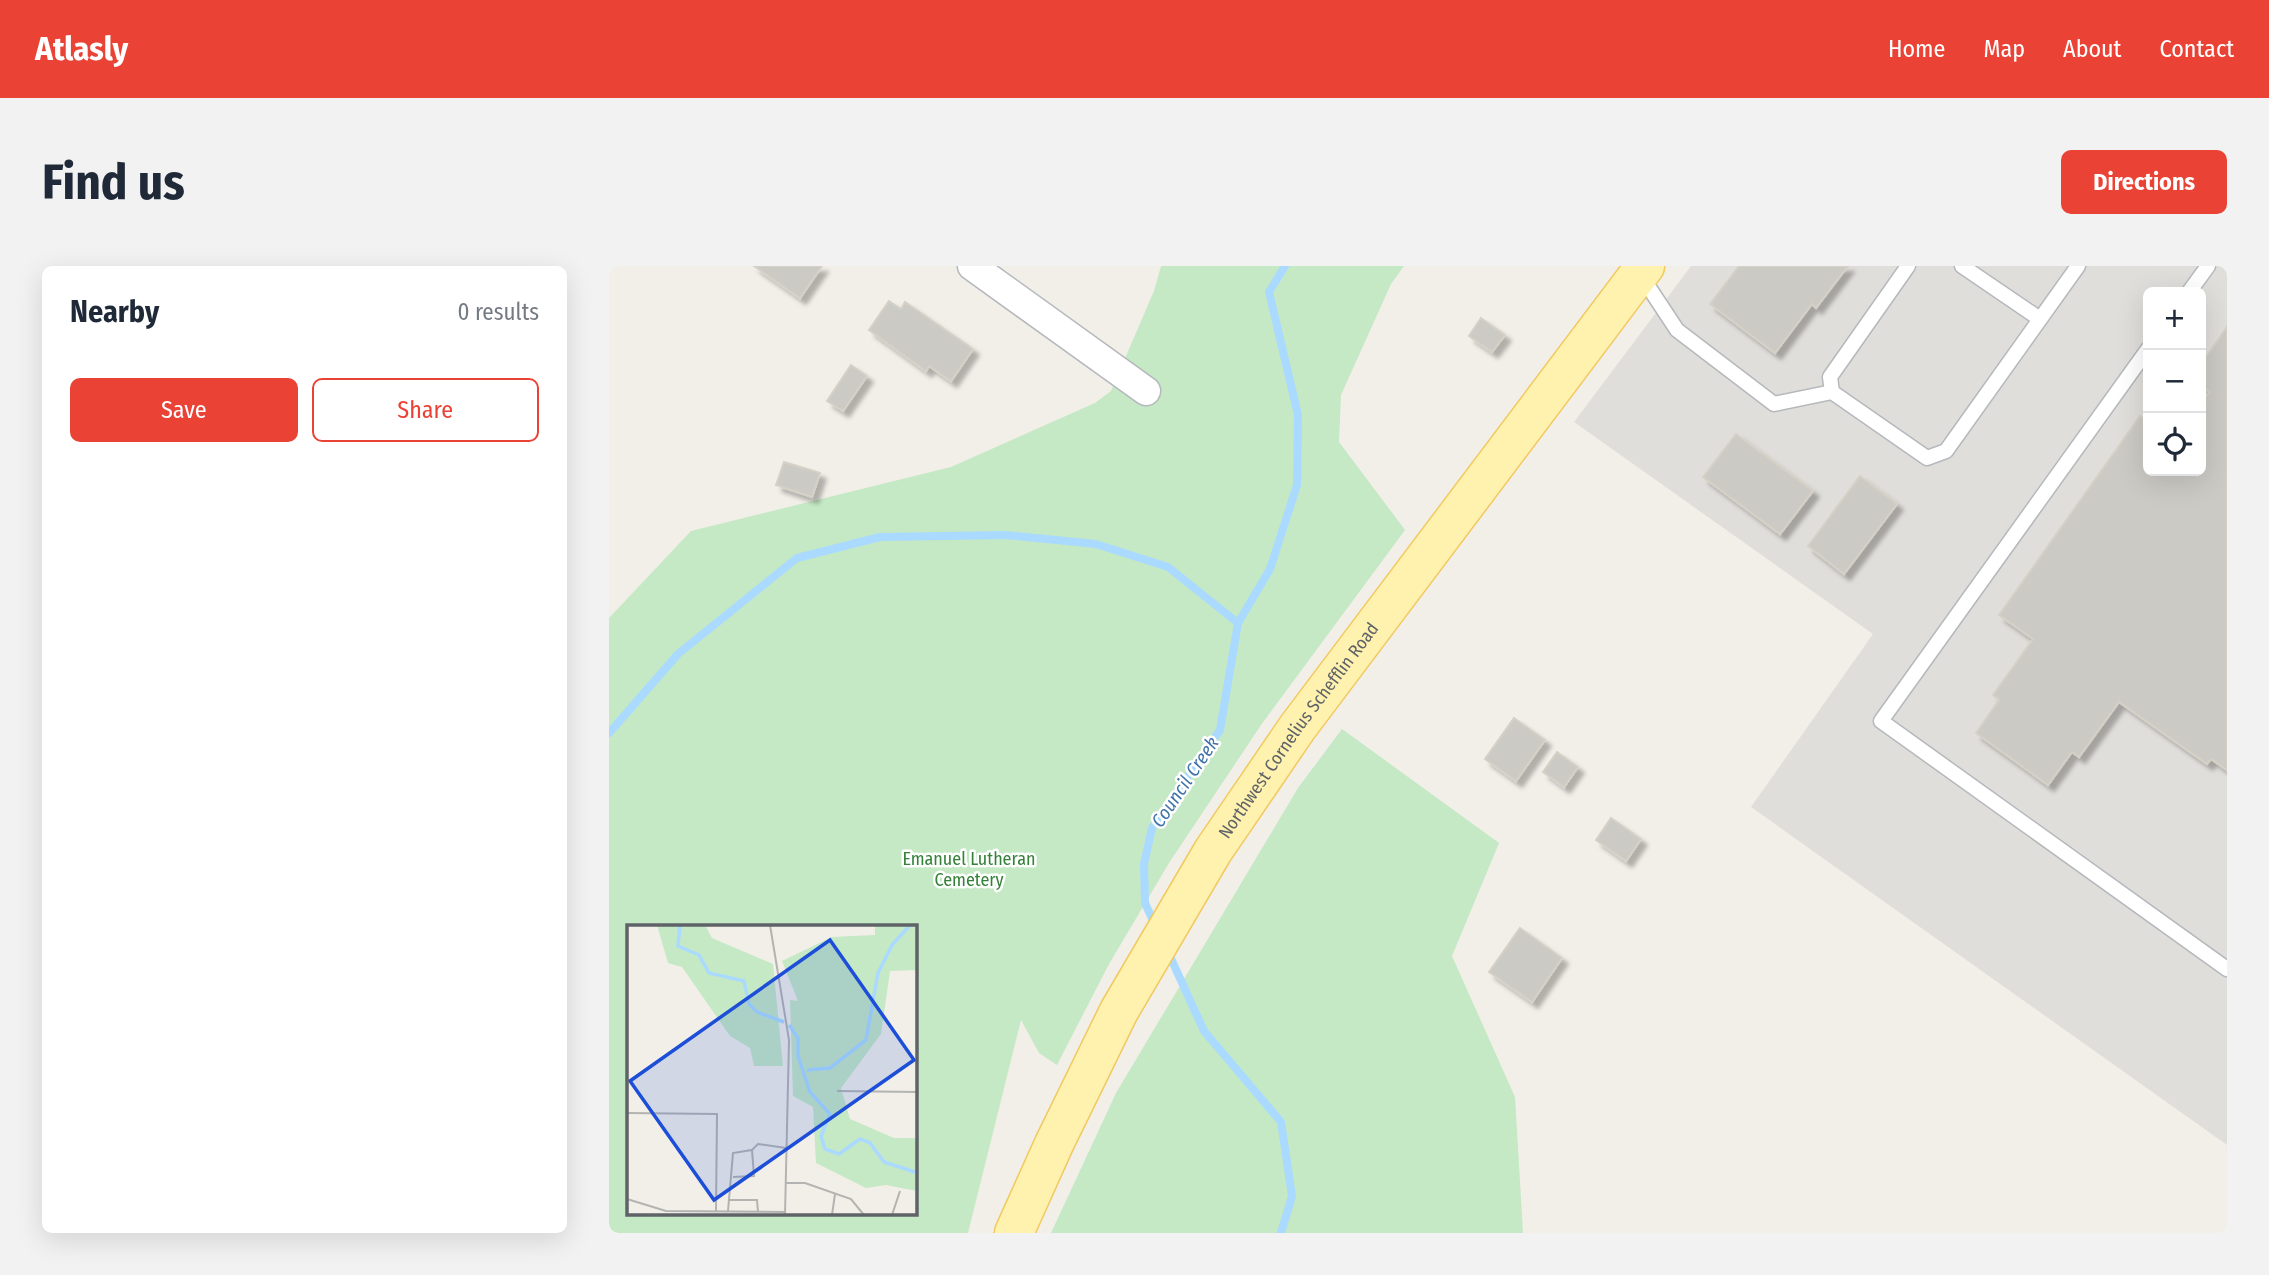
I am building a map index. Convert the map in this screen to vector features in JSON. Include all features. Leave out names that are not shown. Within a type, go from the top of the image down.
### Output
[{"type":"main road","name":"Northwest Cornelius Schefflin Road","points":[[1014,1233],[1119,1011],[1213,851],[1297,728],[1642,270]]},
{"type":"street","points":[[972,266],[1146,391]]},
{"type":"lane","points":[[1832,392],[1830,377],[1908,266]]},
{"type":"lane","points":[[1962,266],[2039,319]]},
{"type":"lane","points":[[1642,270],[1677,330],[1774,404],[1832,392],[1927,458],[1946,451],[2078,266]]},
{"type":"lane","points":[[2193,287],[2208,266]]},
{"type":"lane","points":[[2147,350],[1881,721],[2227,969]]},
{"type":"shaded area","points":[[1691,266],[2227,266],[2227,1145],[1751,807],[1873,634],[1574,422]]},
{"type":"green space","name":"Emanuel Lutheran Cemetery","points":[[1161,266],[1404,266],[1391,284],[1341,395],[1339,442],[1405,530],[1261,725],[1169,863],[1109,964],[1057,1065],[1039,1053],[1021,1020],[968,1233],[609,1233],[609,618],[691,531],[951,467],[1095,403],[1111,391],[1154,291]]},
{"type":"green space","points":[[1342,729],[1499,843],[1452,956],[1515,1097],[1523,1233],[1051,1233],[1116,1093],[1298,788]]},
{"type":"building","points":[[754,266],[822,266],[800,298]]},
{"type":"building","points":[[1739,266],[1848,266],[1816,308],[1812,304],[1775,353],[1710,304]]},
{"type":"building","points":[[889,301],[901,309],[905,302],[973,349],[951,381],[929,366],[926,371],[869,330]]},
{"type":"building","points":[[1481,318],[1505,335],[1492,352],[1469,336]]},
{"type":"building","points":[[2227,327],[2227,770],[2211,759],[2207,764],[2119,702],[2079,757],[2072,752],[2048,785],[1976,733],[1999,700],[1993,695],[2033,639],[1999,615],[2140,416],[2143,418],[2143,476],[2206,476],[2206,397],[2210,392],[2206,389],[2206,357]]},
{"type":"building","points":[[851,365],[867,376],[843,411],[827,401]]},
{"type":"building","points":[[1736,434],[1813,491],[1780,534],[1703,477]]},
{"type":"building","points":[[784,462],[820,473],[812,497],[776,485]]},
{"type":"building","points":[[1860,476],[1897,504],[1844,574],[1808,546]]},
{"type":"building","points":[[1514,718],[1545,740],[1516,781],[1485,759]]},
{"type":"building","points":[[1557,752],[1578,767],[1564,787],[1543,772]]},
{"type":"building","points":[[1611,818],[1641,839],[1626,861],[1596,840]]},
{"type":"building","points":[[1520,928],[1562,958],[1532,1002],[1489,972]]},
{"type":"waterway","name":"Council Creek","points":[[1155,925],[1145,903],[1144,864],[1152,828],[1220,730],[1238,623],[1270,569],[1297,485],[1298,415],[1269,292],[1285,266]]},
{"type":"waterway","points":[[609,733],[678,654],[797,558],[880,537],[1005,535],[1096,544],[1168,567],[1238,623]]},
{"type":"waterway","name":"Council Creek","points":[[1168,952],[1204,1031],[1281,1122],[1292,1196],[1281,1233]]}]
